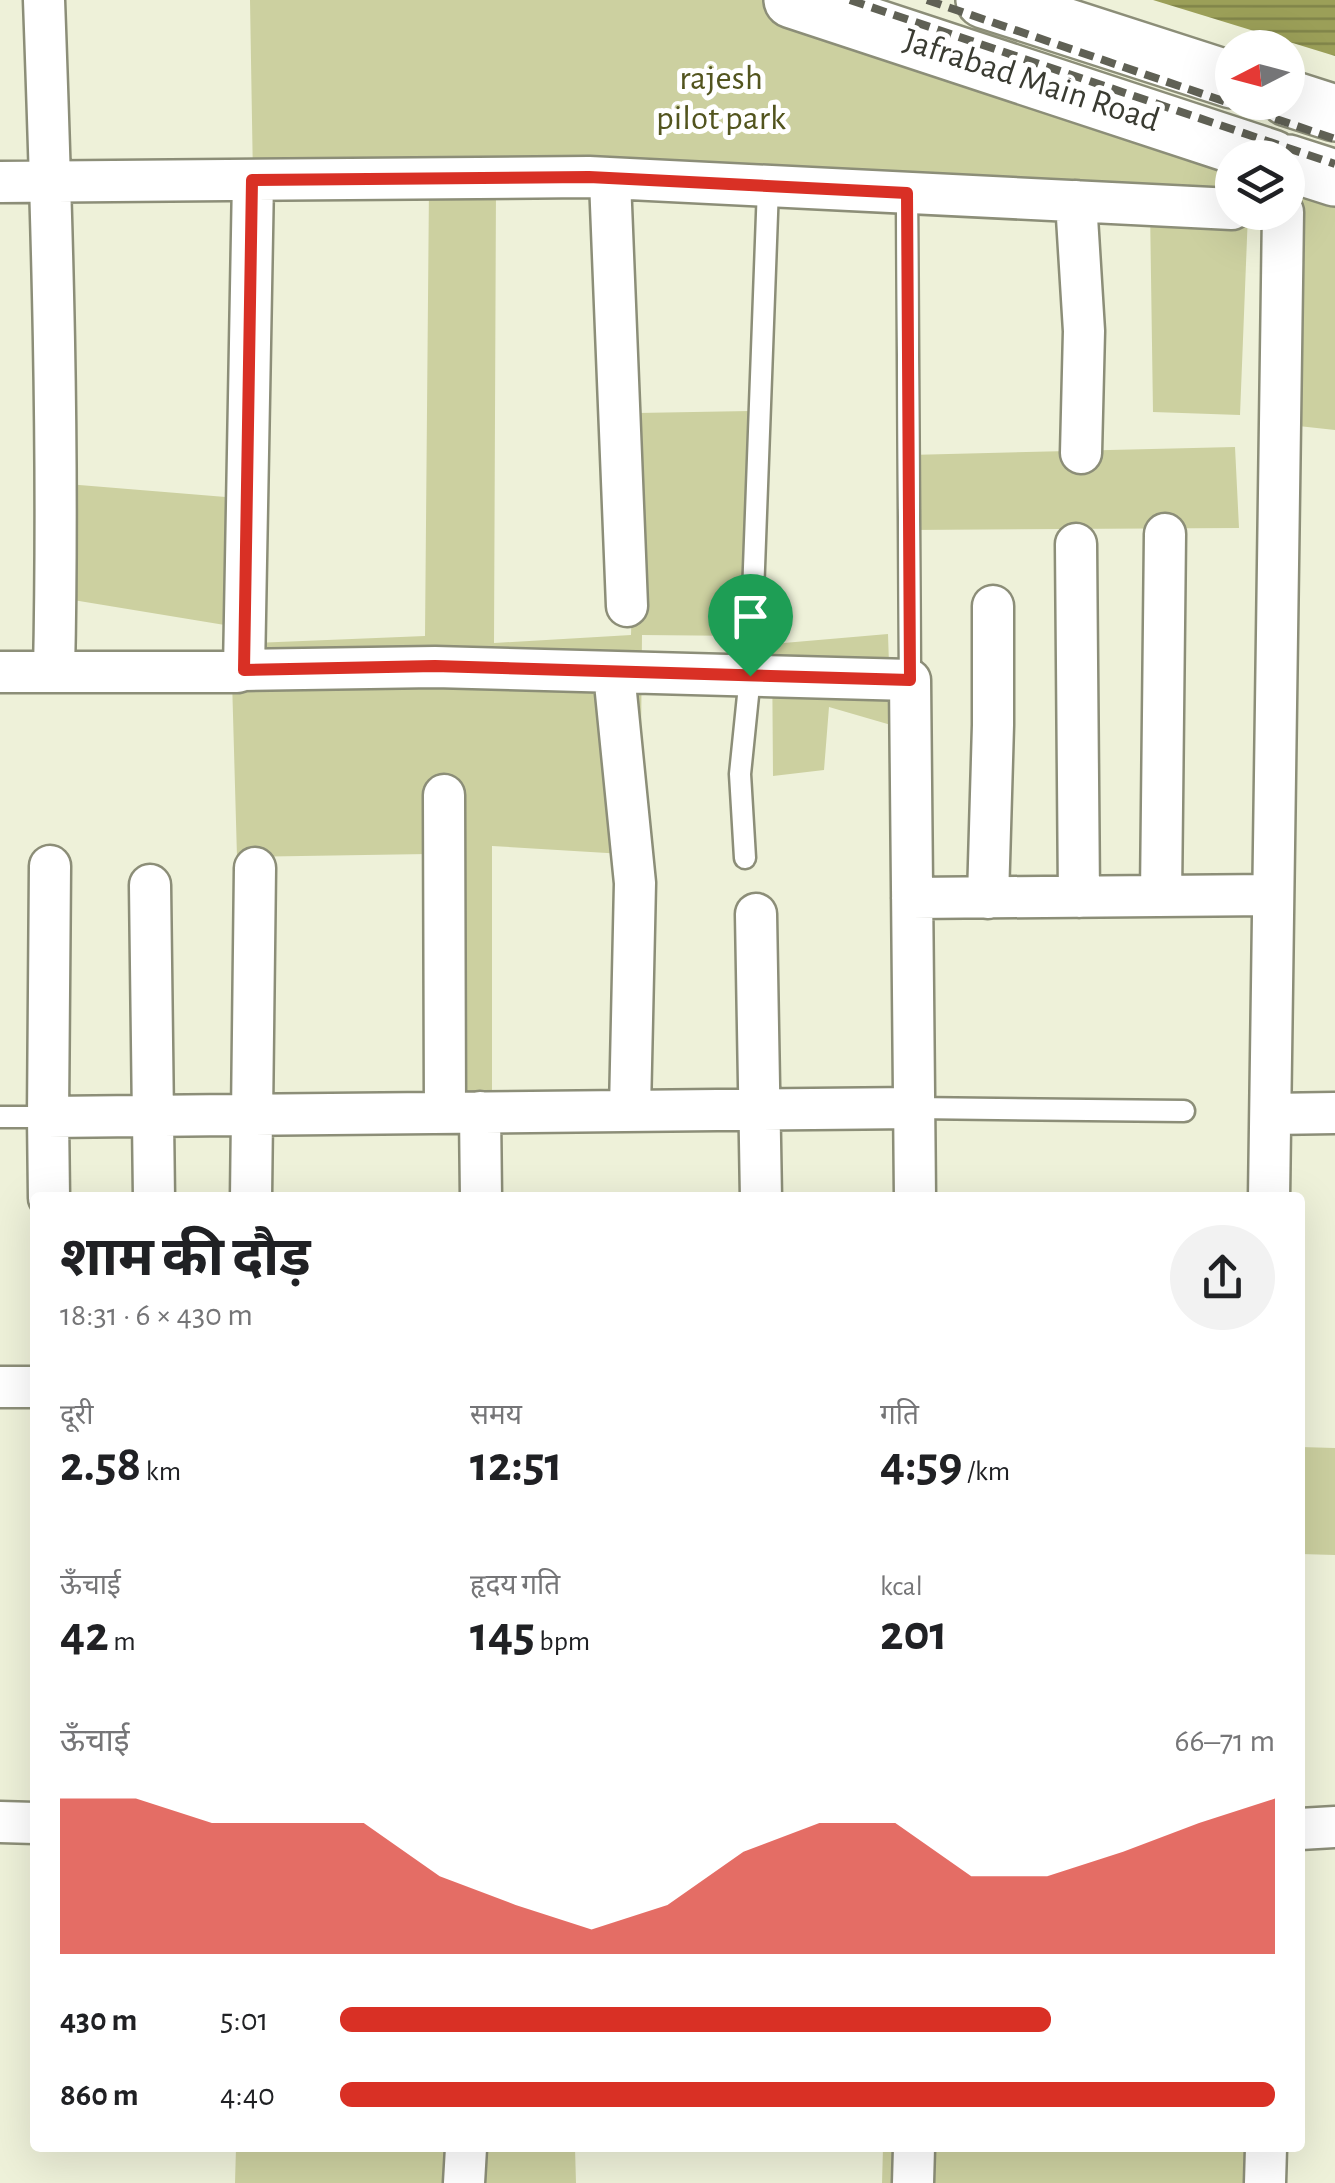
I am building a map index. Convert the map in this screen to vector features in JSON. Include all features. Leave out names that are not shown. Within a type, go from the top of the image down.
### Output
[{"type":"main road","name":"Jafrabad Main Road","points":[[792,0],[1218,140]]},
{"type":"main road","name":"Jafrabad Main Road","points":[[984,0],[1215,75]]},
{"type":"main road","points":[[1305,105],[1335,114]]},
{"type":"main road","points":[[1305,168],[1335,178]]},
{"type":"street","points":[[44,0],[55,439],[54,672]]},
{"type":"street","points":[[0,182],[589,177],[1215,208]]},
{"type":"street","points":[[244,670],[252,180]]},
{"type":"street","points":[[610,180],[627,606]]},
{"type":"street","points":[[1076,202],[1084,331],[1081,453]]},
{"type":"street","points":[[1269,1192],[1283,230]]},
{"type":"street","points":[[1161,896],[1164,534]]},
{"type":"street","points":[[1076,544],[1078,897]]},
{"type":"street","points":[[988,898],[994,606]]},
{"type":"street","points":[[0,672],[237,672],[435,666],[910,680],[914,1192]]},
{"type":"street","points":[[614,673],[635,883],[630,1110]]},
{"type":"street","points":[[444,796],[463,1112],[479,1192]]},
{"type":"street","points":[[49,1192],[50,866]]},
{"type":"street","points":[[251,1192],[255,868]]},
{"type":"street","points":[[150,885],[154,1192]]},
{"type":"street","points":[[912,898],[1272,895]]},
{"type":"street","points":[[756,914],[760,1192]]},
{"type":"street","points":[[48,1116],[914,1108]]},
{"type":"street","points":[[1270,1114],[1335,1113]]},
{"type":"street","points":[[0,1387],[30,1387]]},
{"type":"street","points":[[0,1822],[30,1823]]},
{"type":"street","points":[[1305,1828],[1335,1827]]},
{"type":"street","points":[[464,2183],[466,2152]]},
{"type":"street","points":[[913,2183],[914,2152]]},
{"type":"street","points":[[1266,2152],[1266,2183]]},
{"type":"lane","points":[[745,858],[740,774],[750,676],[768,187]]},
{"type":"lane","points":[[907,193],[910,680]]},
{"type":"lane","points":[[914,1108],[1184,1110]]},
{"type":"lane","points":[[0,1117],[48,1116]]},
{"type":"green space","name":"rajesh pilot park","points":[[250,0],[766,0],[1215,152],[1215,230],[1247,230],[1240,415],[1153,412],[1150,208],[496,188],[494,643],[631,635],[637,413],[750,411],[749,636],[642,635],[640,855],[492,846],[492,1110],[437,1098],[428,854],[237,857],[231,644],[425,636],[429,186],[253,180]]},
{"type":"green space","points":[[1305,195],[1335,204],[1335,430],[1280,424],[1287,230],[1305,230]]},
{"type":"green space","points":[[1235,447],[1239,528],[909,530],[909,455]]},
{"type":"green space","points":[[67,484],[250,499],[249,629],[67,599]]},
{"type":"green space","points":[[888,634],[891,725],[829,707],[824,770],[773,776],[772,644]]},
{"type":"green space","points":[[1305,1447],[1335,1448],[1335,1555],[1305,1554]]},
{"type":"green space","points":[[236,2152],[575,2152],[576,2183],[235,2183]]},
{"type":"green space","points":[[883,2152],[1251,2152],[1250,2183],[882,2183]]},
{"type":"shaded area","points":[[1153,0],[1335,0],[1335,56],[1305,47],[1305,30],[1250,30]]},
{"type":"railway","points":[[850,0],[1335,164]]},
{"type":"railway","points":[[927,0],[1335,139]]},
{"type":"route","points":[[589,177],[907,193],[910,680],[750,676],[435,666],[244,670],[252,180],[589,177]]}]
